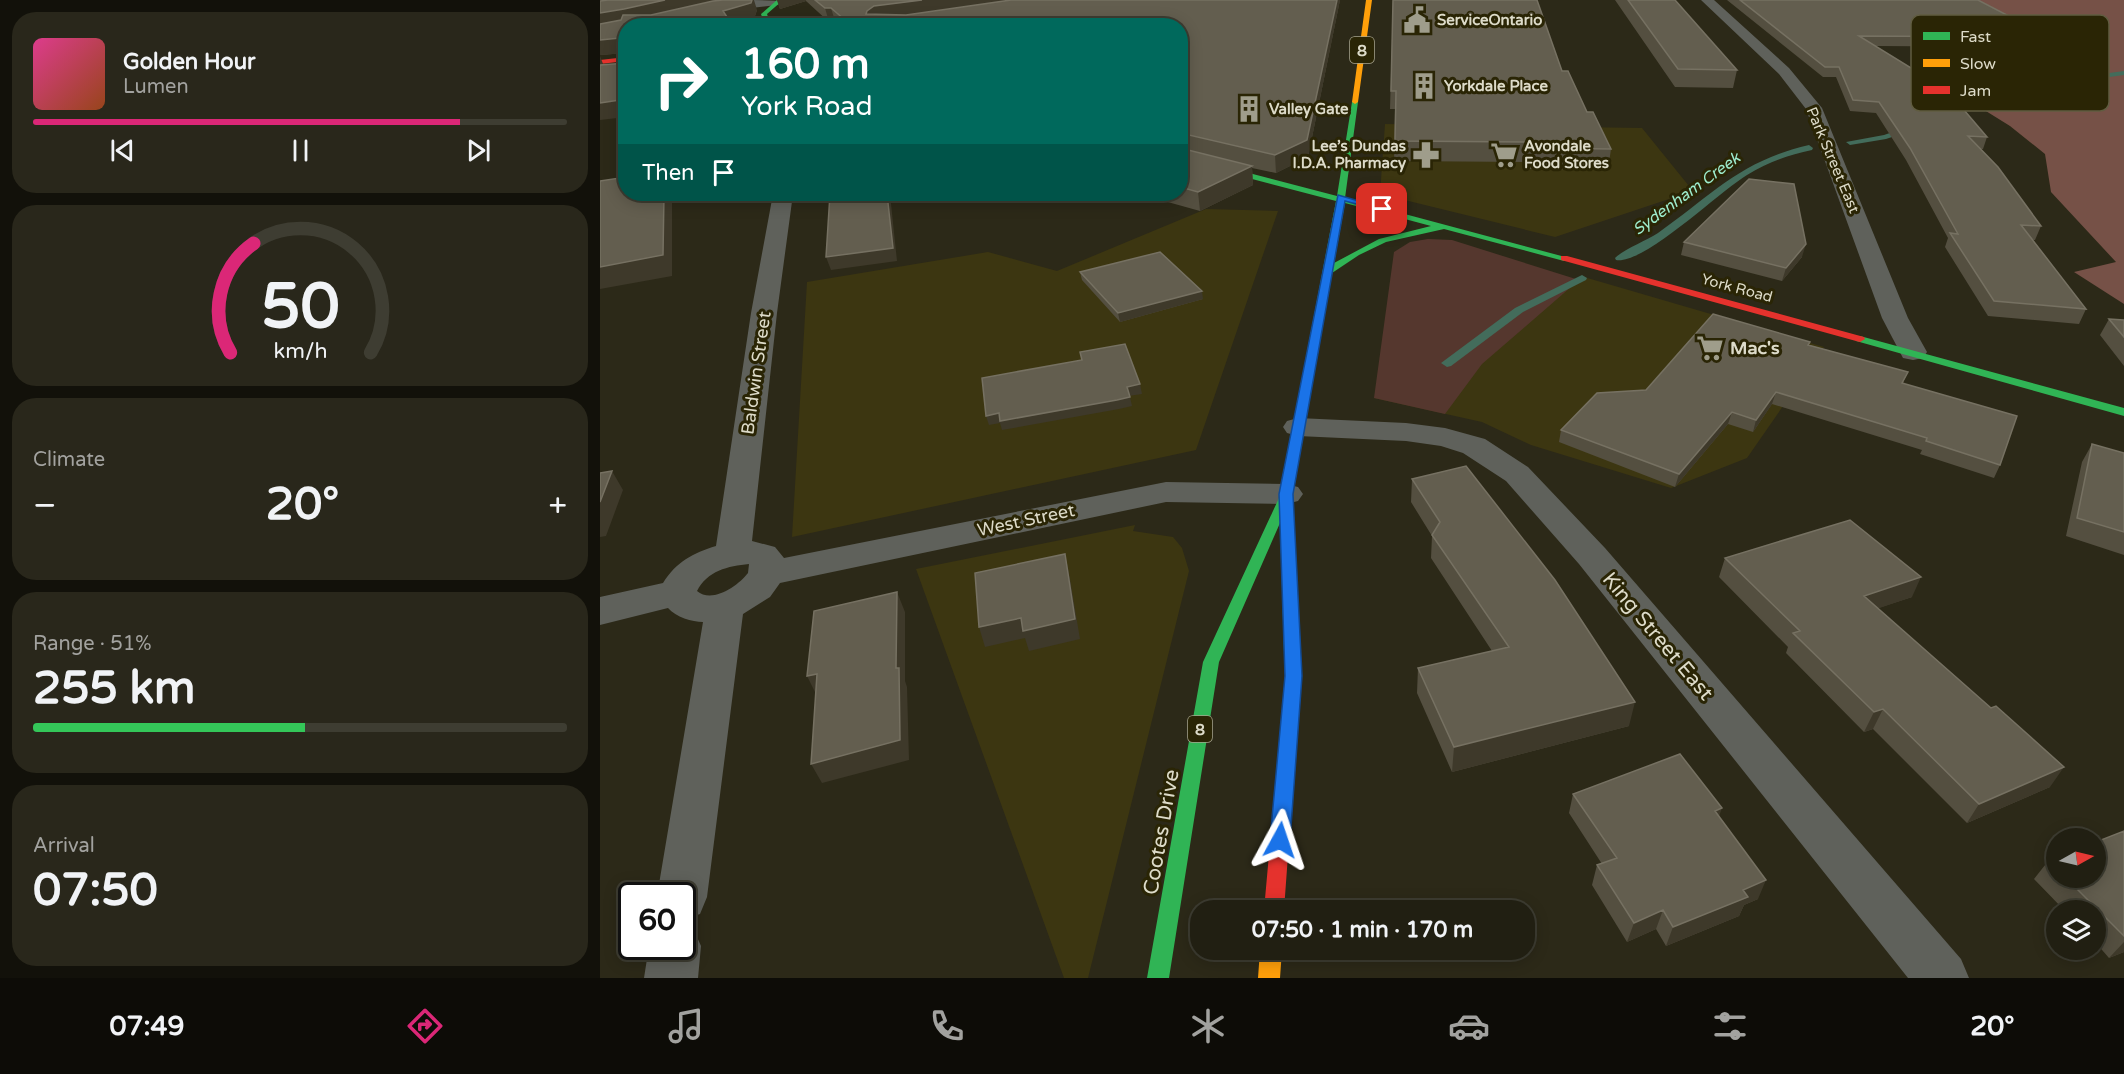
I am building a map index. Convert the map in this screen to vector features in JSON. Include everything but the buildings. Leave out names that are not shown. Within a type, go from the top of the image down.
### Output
[{"type":"main road","name":"8","points":[[1341,197],[1369,0]]},
{"type":"main road","points":[[765,18],[764,14],[779,1]]},
{"type":"main road","points":[[600,62],[618,60]]},
{"type":"main road","name":"York Road","points":[[1188,159],[1341,197],[1913,352],[2124,412]]},
{"type":"main road","name":"Cootes Drive","points":[[1275,900],[1293,676],[1286,494],[1341,197]]},
{"type":"main road","points":[[1326,273],[1372,241],[1394,234],[1446,226]]},
{"type":"main road","name":"Cootes Drive","points":[[1158,978],[1211,662],[1286,494]]},
{"type":"main road","points":[[1269,978],[1270,960]]},
{"type":"street","name":"Park Street East","points":[[1707,0],[1784,71],[1814,108],[1896,318],[1913,352]]},
{"type":"street","points":[[674,18],[717,9],[779,1]]},
{"type":"street","name":"Baldwin Street","points":[[733,553],[764,313],[782,201]]},
{"type":"street","name":"King Street East","points":[[1298,427],[1397,431],[1445,437],[1474,446],[1517,474],[1592,556],[1942,978]]},
{"type":"street","name":"West Street","points":[[769,573],[1158,493],[1196,491],[1286,494]]},
{"type":"street","points":[[749,552],[762,555],[769,562],[769,573],[764,582],[754,591],[724,606],[707,609],[691,608],[681,602],[676,593],[680,583],[689,573],[716,557],[749,552]]},
{"type":"street","points":[[600,611],[676,593]]},
{"type":"street","points":[[684,882],[724,606]]},
{"type":"street","points":[[671,978],[673,960]]},
{"type":"shaded area","points":[[1866,0],[2124,0],[2124,304],[2074,272],[2116,262],[2051,192],[2045,154],[2010,126],[1986,111],[2109,111],[2109,15],[1962,15]]},
{"type":"shaded area","points":[[1385,124],[1642,128],[1693,191],[1555,237],[1380,194]]},
{"type":"shaded area","points":[[1206,209],[1278,211],[1196,450],[792,537],[807,282],[988,252],[1057,271]]},
{"type":"shaded area","points":[[1428,239],[1452,240],[1579,280],[1482,364],[1445,414],[1374,398],[1394,252],[1410,242]]},
{"type":"shaded area","points":[[1584,277],[1824,347],[1747,458],[1671,488],[1531,445],[1482,422],[1374,398]]},
{"type":"shaded area","points":[[1135,525],[1133,531],[1173,537],[1182,548],[1189,571],[1088,978],[1064,978],[916,569]]},
{"type":"waterway","name":"Sydenham Creek","points":[[2109,75],[2124,73]]},
{"type":"waterway","name":"Sydenham Creek","points":[[1943,114],[1951,111]]},
{"type":"waterway","name":"Sydenham Creek","points":[[1850,142],[1886,137],[1907,129]]},
{"type":"waterway","name":"Sydenham Creek","points":[[1620,258],[1649,244],[1743,173],[1785,153],[1809,148]]},
{"type":"waterway","name":"Sydenham Creek","points":[[1447,363],[1519,310],[1582,278]]},
{"type":"traffic: fast","points":[[765,18],[764,14],[780,0]]},
{"type":"traffic: fast","points":[[1292,652],[1286,494],[1339,212],[1355,102]]},
{"type":"traffic: fast","points":[[1188,159],[1564,258]]},
{"type":"traffic: fast","points":[[1326,273],[1355,253],[1383,240],[1446,226]]},
{"type":"traffic: fast","points":[[1860,339],[2124,412]]},
{"type":"traffic: fast","points":[[1158,978],[1211,662],[1283,501]]},
{"type":"traffic: slow","points":[[1355,102],[1369,0]]},
{"type":"traffic: slow","points":[[1269,978],[1270,960]]},
{"type":"traffic: jam","points":[[600,62],[618,60]]},
{"type":"traffic: jam","points":[[1564,258],[1860,339]]},
{"type":"traffic: jam","points":[[1275,900],[1293,676],[1292,652]]},
{"type":"place","name":"ServiceOntario","points":[[1417,20]]},
{"type":"place","name":"Yorkdale Place","points":[[1424,86]]},
{"type":"place","name":"Valley Gate","points":[[1249,109]]},
{"type":"place","name":"Lee’s Dundas I.D.A. Pharmacy","points":[[1426,155]]},
{"type":"place","name":"Avondale Food Stores","points":[[1504,155]]},
{"type":"place","name":"Mac's","points":[[1710,348]]},
{"type":"route","points":[[1280,840],[1293,676],[1286,494],[1341,197],[1382,209]]}]
